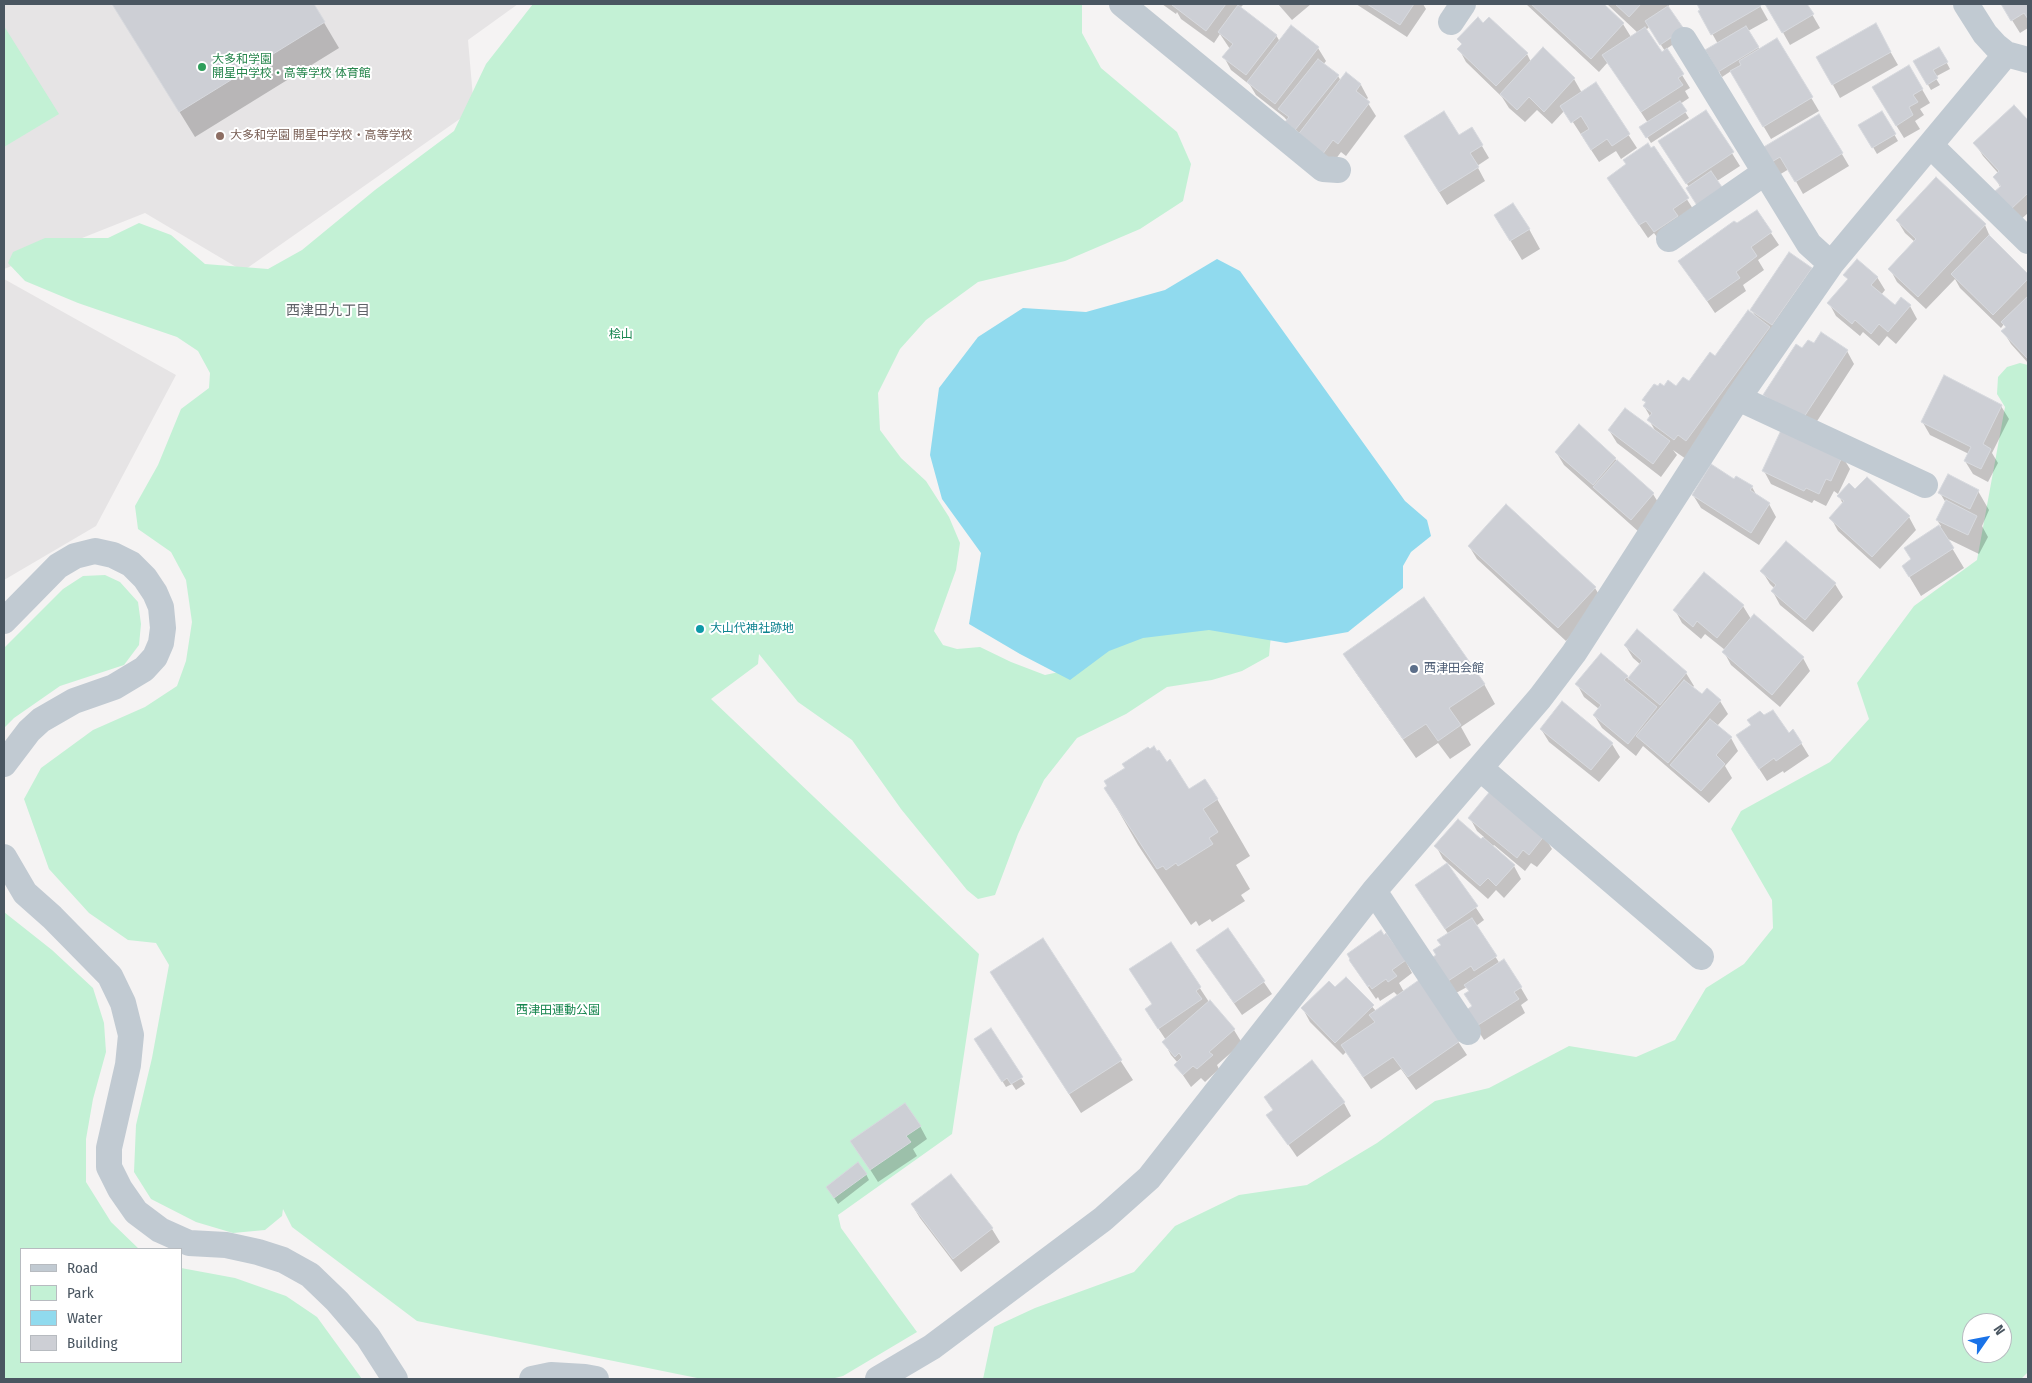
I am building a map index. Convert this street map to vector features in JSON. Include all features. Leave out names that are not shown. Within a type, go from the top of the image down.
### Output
[{"type":"street","points":[[1122,4],[1323,169],[1338,170]]},
{"type":"street","points":[[878,1379],[932,1347],[1102,1219],[1149,1178],[1374,891],[1540,698],[1574,653],[1738,398],[1831,264],[1931,146],[2017,57],[1985,34],[1966,4]]},
{"type":"street","points":[[1684,40],[1809,244],[1831,264]]},
{"type":"street","points":[[1931,146],[2028,241]]},
{"type":"street","points":[[1669,239],[1764,173]]},
{"type":"street","points":[[1738,398],[1925,485]]},
{"type":"street","points":[[4,621],[58,566],[74,556],[95,551],[113,555],[131,564],[145,578],[161,607],[163,628],[155,657],[144,669],[114,687],[74,701],[41,720],[28,731],[4,764]]},
{"type":"street","points":[[1480,768],[1701,957]]},
{"type":"street","points":[[4,858],[26,893],[65,929],[110,976],[123,1003],[131,1035],[128,1065],[109,1148],[109,1167],[120,1189],[136,1212],[160,1230],[189,1243],[226,1245],[258,1252],[283,1260],[310,1275],[337,1301],[368,1337],[395,1379]]},
{"type":"street","points":[[1374,891],[1468,1032]]},
{"type":"street","points":[[532,1379],[551,1374],[585,1376],[596,1379]]},
{"type":"shaded area","name":"大多和学園 開星中学校・高等学校","points":[[4,4],[518,4],[468,40],[474,109],[243,271],[145,213],[4,269]]},
{"type":"shaded area","points":[[4,279],[176,375],[96,526],[4,580]]},
{"type":"green space","points":[[533,4],[1082,4],[1082,33],[1101,68],[1177,132],[1191,164],[1183,201],[1140,229],[1065,261],[978,282],[926,320],[900,349],[878,393],[880,430],[901,458],[926,481],[949,517],[960,543],[956,570],[934,631],[943,645],[957,649],[980,647],[1011,662],[1045,675],[1068,670],[1135,633],[1201,624],[1271,635],[1269,656],[1242,671],[1212,680],[1167,687],[1126,714],[1077,738],[1044,780],[1018,834],[995,895],[978,899],[967,890],[901,809],[852,740],[798,702],[759,654],[758,664],[711,699],[979,954],[952,1134],[838,1215],[841,1228],[917,1332],[843,1376],[831,1379],[702,1379],[417,1321],[292,1227],[283,1209],[282,1216],[265,1230],[233,1233],[196,1222],[151,1199],[134,1172],[136,1125],[152,1058],[169,965],[156,943],[128,940],[89,913],[49,869],[24,799],[41,768],[93,730],[145,707],[177,686],[186,661],[192,622],[186,580],[171,552],[138,529],[135,506],[158,465],[181,409],[209,388],[210,373],[198,351],[177,337],[78,303],[25,281],[8,263],[13,252],[45,238],[108,238],[139,223],[171,235],[205,264],[268,269],[302,250],[375,190],[454,131],[486,64]]},
{"type":"green space","points":[[4,26],[59,114],[4,147]]},
{"type":"green space","points":[[2020,363],[2028,365],[2028,1372],[2021,1379],[983,1379],[994,1327],[1035,1308],[1134,1272],[1175,1226],[1239,1195],[1307,1185],[1377,1143],[1435,1101],[1489,1088],[1569,1046],[1636,1057],[1675,1040],[1706,988],[1744,964],[1773,928],[1772,900],[1731,829],[1741,811],[1830,762],[1869,719],[1857,683],[1914,606],[1977,560],[2005,407],[1997,394],[1998,377],[2007,367]]},
{"type":"green space","points":[[105,575],[120,582],[138,602],[141,624],[139,645],[124,665],[60,686],[14,718],[4,728],[4,648],[63,589],[83,576]]},
{"type":"green space","points":[[4,912],[52,950],[93,988],[104,1023],[106,1052],[93,1099],[86,1139],[86,1182],[111,1222],[138,1248],[20,1248],[20,1363],[182,1363],[182,1268],[235,1278],[286,1296],[317,1317],[362,1379],[4,1379]]},
{"type":"water","points":[[1217,259],[1240,271],[1405,501],[1427,520],[1431,536],[1411,552],[1403,566],[1403,588],[1348,632],[1286,643],[1209,630],[1143,638],[1109,651],[1070,680],[1020,654],[969,624],[981,553],[942,499],[930,455],[939,388],[978,337],[1023,308],[1086,312],[1165,290]]},
{"type":"building","name":"大多和学園 開星中学校・高等学校 体育館","points":[[112,4],[314,4],[325,22],[179,112]]},
{"type":"building","points":[[1226,4],[1206,31],[1172,5]]},
{"type":"building","points":[[1367,4],[1414,4],[1400,25]]},
{"type":"building","points":[[1531,4],[1604,4],[1624,23],[1591,59]]},
{"type":"building","points":[[1615,4],[1641,4],[1629,17]]},
{"type":"building","points":[[1697,4],[1760,4],[1761,6],[1711,35],[1698,11],[1700,10]]},
{"type":"building","points":[[1765,4],[1807,4],[1814,14],[1782,33]]},
{"type":"building","points":[[2001,4],[2028,4],[2028,19],[2024,13],[2011,21]]},
{"type":"building","points":[[1238,5],[1277,35],[1246,75],[1222,57],[1233,44],[1218,32]]},
{"type":"building","points":[[1668,6],[1684,29],[1660,45],[1645,21]]},
{"type":"building","points":[[1478,17],[1483,23],[1489,17],[1528,53],[1496,86],[1457,49],[1462,44],[1457,39]]},
{"type":"building","points":[[1876,23],[1891,52],[1832,85],[1816,57]]},
{"type":"building","points":[[1291,25],[1319,47],[1275,104],[1247,82]]},
{"type":"building","points":[[1746,26],[1759,47],[1718,72],[1705,50]]},
{"type":"building","points":[[1645,27],[1662,52],[1667,48],[1684,74],[1678,78],[1683,85],[1641,112],[1602,55]]},
{"type":"building","points":[[1777,38],[1813,97],[1763,127],[1730,71],[1741,65],[1739,61]]},
{"type":"building","points":[[1543,47],[1575,78],[1544,112],[1529,97],[1517,110],[1500,94]]},
{"type":"building","points":[[1939,47],[1948,62],[1933,70],[1938,78],[1927,85],[1913,61]]},
{"type":"building","points":[[1318,59],[1339,75],[1295,130],[1285,122],[1289,117],[1278,109]]},
{"type":"building","points":[[1909,65],[1923,89],[1913,95],[1918,102],[1909,107],[1913,115],[1896,126],[1872,87]]},
{"type":"building","points":[[1346,72],[1361,84],[1356,91],[1370,102],[1338,144],[1333,140],[1322,155],[1297,136]]},
{"type":"building","points":[[1596,82],[1630,134],[1612,146],[1607,139],[1591,150],[1581,134],[1589,129],[1581,116],[1571,123],[1560,106]]},
{"type":"building","points":[[1680,101],[1687,111],[1646,138],[1639,127]]},
{"type":"building","points":[[2014,105],[2028,120],[2028,193],[2010,210],[1994,192],[2001,186],[1993,177],[1999,171],[1973,143]]},
{"type":"building","points":[[1706,110],[1734,152],[1686,184],[1658,141]]},
{"type":"building","points":[[1444,111],[1459,135],[1472,127],[1483,145],[1470,153],[1479,167],[1439,192],[1404,136]]},
{"type":"building","points":[[1882,111],[1896,134],[1872,148],[1858,125]]},
{"type":"building","points":[[1819,114],[1843,153],[1795,182],[1780,157],[1770,163],[1762,148]]},
{"type":"building","points":[[1648,143],[1651,148],[1654,146],[1689,198],[1673,209],[1678,216],[1654,232],[1646,221],[1639,225],[1607,178],[1626,164],[1623,160]]},
{"type":"building","points":[[1711,171],[1724,190],[1698,207],[1686,188]]},
{"type":"building","points":[[1936,177],[1986,224],[1918,297],[1888,269],[1916,239],[1896,220]]},
{"type":"building","points":[[1513,203],[1530,229],[1510,241],[1494,215]]},
{"type":"building","points":[[1757,210],[1772,232],[1751,247],[1757,256],[1736,272],[1740,278],[1707,301],[1678,261],[1734,221],[1737,223]]},
{"type":"building","points":[[1989,235],[2028,274],[2028,279],[1993,315],[1951,274]]},
{"type":"building","points":[[1789,252],[1812,268],[1772,325],[1750,310]]},
{"type":"building","points":[[1857,259],[1878,277],[1871,285],[1895,305],[1901,297],[1911,305],[1888,332],[1879,324],[1871,334],[1855,320],[1852,324],[1827,303],[1848,279],[1843,275]]},
{"type":"building","points":[[2028,296],[2028,359],[2001,331],[2006,327],[2001,322]]},
{"type":"building","points":[[1748,310],[1770,327],[1686,441],[1678,435],[1674,440],[1647,420],[1652,413],[1643,406],[1646,402],[1642,400],[1654,384],[1658,386],[1660,383],[1664,386],[1668,380],[1676,386],[1683,377],[1689,381],[1710,352],[1715,356]]},
{"type":"building","points":[[1821,332],[1848,350],[1802,420],[1763,395],[1796,344],[1802,348],[1808,340],[1814,343]]},
{"type":"building","points":[[1944,375],[2002,405],[1983,444],[1991,449],[1981,469],[1964,461],[1971,447],[1921,422]]},
{"type":"building","points":[[1625,408],[1670,441],[1653,464],[1608,430]]},
{"type":"building","points":[[1579,424],[1616,458],[1593,485],[1555,452]]},
{"type":"building","points":[[1783,426],[1843,455],[1831,481],[1826,479],[1819,494],[1806,488],[1804,491],[1762,471]]},
{"type":"building","points":[[1617,460],[1654,493],[1631,520],[1593,487]]},
{"type":"building","points":[[1711,464],[1734,479],[1736,476],[1753,486],[1750,490],[1770,503],[1751,533],[1692,495]]},
{"type":"building","points":[[1948,474],[1979,490],[1970,509],[1938,493]]},
{"type":"building","points":[[1867,477],[1910,516],[1872,557],[1829,518],[1844,501],[1837,496],[1849,483],[1855,489]]},
{"type":"building","points":[[1946,500],[1977,516],[1968,535],[1936,520]]},
{"type":"building","points":[[1506,504],[1596,587],[1558,628],[1468,546]]},
{"type":"building","points":[[1939,525],[1954,548],[1909,577],[1902,566],[1911,559],[1904,548]]},
{"type":"building","points":[[1786,541],[1836,583],[1805,620],[1771,591],[1776,585],[1760,571]]},
{"type":"building","points":[[1704,572],[1744,605],[1717,638],[1697,621],[1693,627],[1673,610]]},
{"type":"building","name":"西津田会館","points":[[1424,597],[1485,684],[1449,708],[1461,725],[1438,741],[1426,724],[1403,739],[1343,654]]},
{"type":"building","points":[[1754,614],[1804,657],[1772,695],[1722,652]]},
{"type":"building","points":[[1637,629],[1687,672],[1660,705],[1628,678],[1642,661],[1624,645]]},
{"type":"building","points":[[1601,653],[1628,676],[1624,680],[1657,707],[1628,744],[1593,715],[1601,705],[1575,684]]},
{"type":"building","points":[[1684,680],[1702,694],[1707,688],[1721,700],[1668,763],[1636,736]]},
{"type":"building","points":[[1562,701],[1613,743],[1591,770],[1540,729]]},
{"type":"building","points":[[1773,710],[1789,733],[1793,729],[1802,743],[1776,761],[1774,758],[1759,769],[1736,735],[1751,725],[1747,720],[1760,711],[1764,715]]},
{"type":"building","points":[[1710,719],[1732,737],[1716,755],[1725,764],[1701,791],[1670,765]]},
{"type":"building","points":[[1154,746],[1167,762],[1170,759],[1189,789],[1205,779],[1218,799],[1203,809],[1218,832],[1209,838],[1213,844],[1178,866],[1176,863],[1166,870],[1163,866],[1157,869],[1104,788],[1107,786],[1104,781],[1125,768],[1122,764],[1148,747],[1150,749]]},
{"type":"building","points":[[1491,790],[1545,835],[1529,855],[1523,850],[1517,858],[1468,818]]},
{"type":"building","points":[[1458,819],[1481,839],[1483,837],[1515,865],[1496,886],[1488,878],[1480,886],[1434,846]]},
{"type":"building","points":[[1447,863],[1478,906],[1445,929],[1415,885]]},
{"type":"building","points":[[1472,918],[1497,956],[1474,971],[1471,966],[1448,981],[1433,957],[1436,955],[1433,950],[1441,945],[1437,940]]},
{"type":"building","points":[[1228,928],[1265,981],[1234,1003],[1196,950]]},
{"type":"building","points":[[1381,930],[1384,935],[1386,933],[1406,960],[1392,970],[1397,976],[1388,982],[1386,979],[1372,989],[1369,985],[1368,987],[1349,960],[1347,954]]},
{"type":"building","points":[[1043,938],[1122,1060],[1069,1094],[990,972]]},
{"type":"building","points":[[1171,942],[1201,987],[1196,991],[1202,999],[1158,1029],[1145,1009],[1152,1004],[1129,969]]},
{"type":"building","points":[[1504,959],[1522,987],[1514,992],[1519,999],[1475,1027],[1465,1011],[1472,1006],[1464,994],[1469,991],[1464,985]]},
{"type":"building","points":[[1346,977],[1374,1005],[1335,1043],[1301,1008],[1329,981],[1335,987]]},
{"type":"building","points":[[1419,980],[1460,1041],[1408,1077],[1393,1057],[1363,1077],[1341,1045],[1375,1022],[1369,1015]]},
{"type":"building","points":[[1210,1000],[1235,1029],[1209,1052],[1213,1055],[1197,1069],[1193,1066],[1183,1075],[1174,1065],[1182,1057],[1179,1053],[1175,1057],[1162,1042]]},
{"type":"building","points":[[991,1028],[1023,1077],[1011,1084],[1007,1078],[1002,1082],[974,1039]]},
{"type":"building","points":[[1312,1060],[1345,1102],[1288,1145],[1266,1115],[1273,1110],[1264,1097]]},
{"type":"building","points":[[905,1103],[921,1126],[906,1136],[911,1142],[870,1170],[850,1141]]},
{"type":"building","points":[[858,1162],[867,1174],[834,1198],[826,1187]]},
{"type":"building","points":[[951,1174],[993,1228],[953,1259],[911,1204]]},
{"type":"place","name":"大多和学園 開星中学校・高等学校 体育館","points":[[202,67]]},
{"type":"place","name":"大多和学園 開星中学校・高等学校","points":[[220,136]]},
{"type":"place","name":"大山代神社跡地","points":[[700,629]]},
{"type":"place","name":"西津田会館","points":[[1414,669]]},
{"type":"district","name":"西津田九丁目","points":[[328,311]]},
{"type":"park label","name":"桧山","points":[[621,335]]},
{"type":"park label","name":"西津田運動公園","points":[[558,1011]]}]
